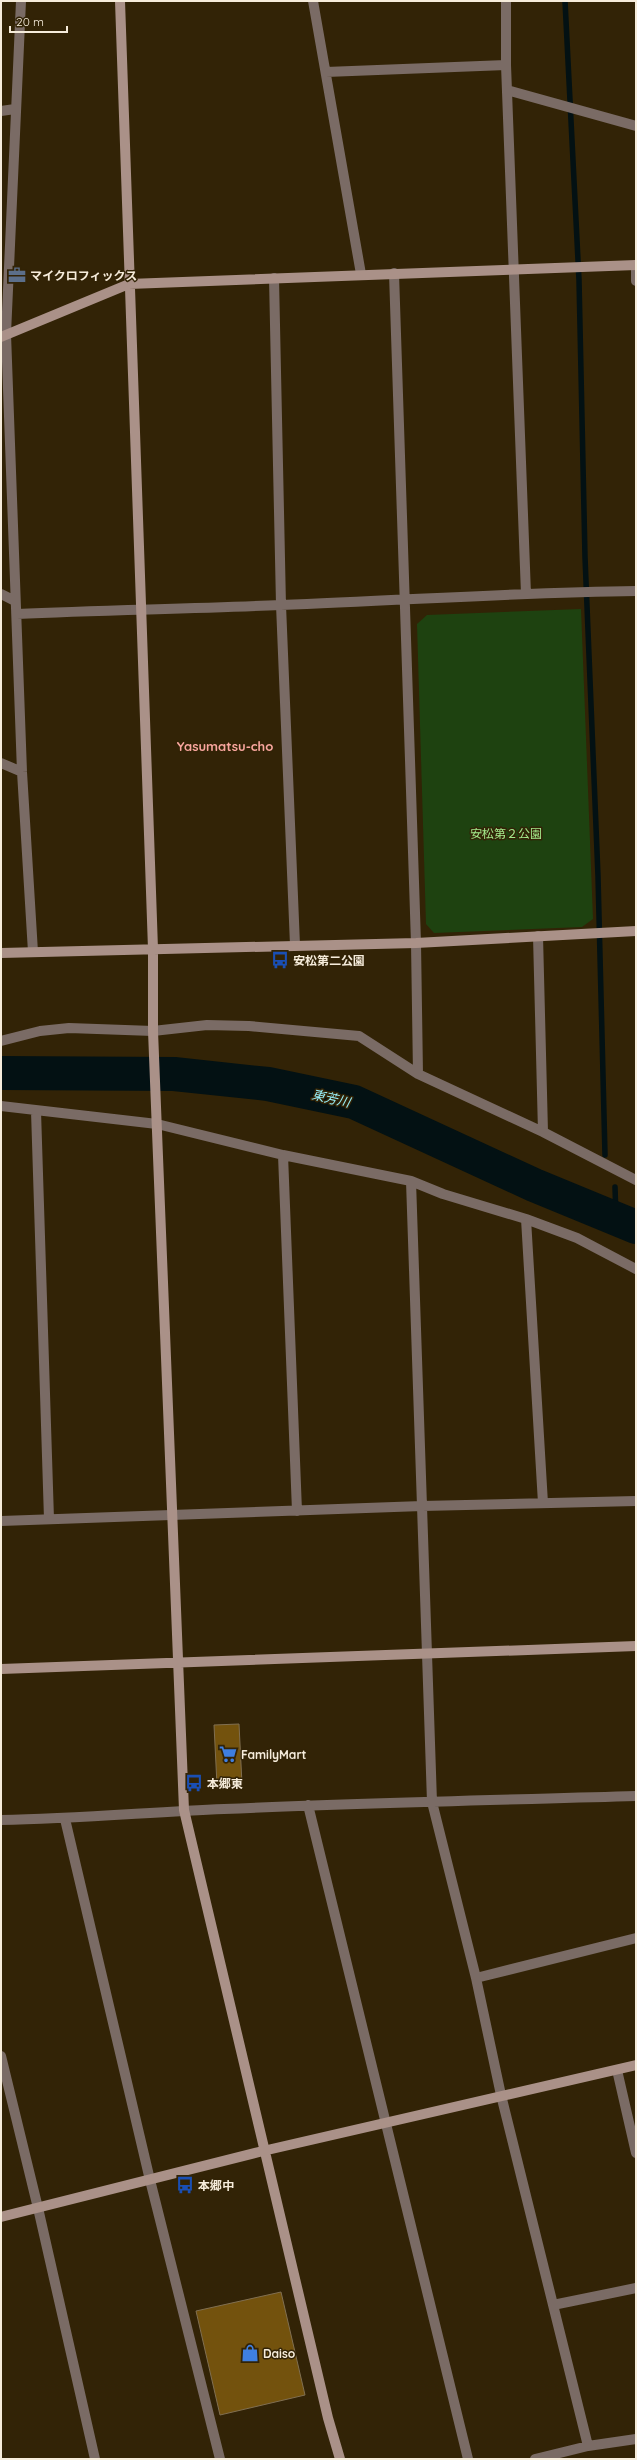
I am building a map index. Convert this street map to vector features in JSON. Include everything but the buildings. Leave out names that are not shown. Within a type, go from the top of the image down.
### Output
[{"type":"street","points":[[21,1],[4,336],[15,601],[17,614],[22,772],[33,952]]},
{"type":"street","points":[[120,1],[128,284],[153,949],[153,1032],[184,1810],[263,2152],[326,2411],[340,2459]]},
{"type":"street","points":[[313,1],[361,274]]},
{"type":"street","points":[[506,1],[506,65],[515,269],[526,594]]},
{"type":"street","points":[[326,72],[506,65]]},
{"type":"street","points":[[507,90],[636,126]]},
{"type":"street","points":[[1,111],[16,109]]},
{"type":"street","points":[[4,336],[128,284],[361,274],[636,265],[636,281]]},
{"type":"street","points":[[394,273],[416,943],[418,1074]]},
{"type":"street","points":[[274,278],[281,605],[295,945]]},
{"type":"street","points":[[17,614],[141,608],[281,605],[526,594],[636,592]]},
{"type":"street","points":[[1,594],[15,601]]},
{"type":"street","points":[[1,763],[22,772]]},
{"type":"street","points":[[1,953],[416,943],[636,931]]},
{"type":"street","points":[[538,936],[543,1132]]},
{"type":"street","points":[[1,1041],[40,1031],[69,1028],[153,1032],[207,1025],[249,1026],[359,1036],[418,1074],[543,1132],[636,1180]]},
{"type":"street","points":[[1,1106],[36,1111],[157,1121],[283,1155],[412,1181],[443,1194],[526,1219],[577,1238],[636,1269]]},
{"type":"street","points":[[36,1111],[49,1519]]},
{"type":"street","points":[[283,1155],[297,1511]]},
{"type":"street","points":[[412,1181],[426,1653],[432,1802],[476,1978],[501,2095],[588,2446]]},
{"type":"street","points":[[526,1219],[543,1503]]},
{"type":"street","points":[[1,1521],[422,1506],[636,1501]]},
{"type":"street","points":[[1,1669],[636,1646]]},
{"type":"street","points":[[1,1820],[65,1819],[184,1810],[308,1805],[636,1796]]},
{"type":"street","points":[[308,1805],[468,2459]]},
{"type":"street","points":[[65,1819],[150,2180],[220,2459]]},
{"type":"street","points":[[476,1978],[636,1938]]},
{"type":"street","points":[[1,2056],[38,2208],[95,2459]]},
{"type":"street","points":[[1,2217],[501,2095],[636,2065]]},
{"type":"street","points":[[617,2070],[636,2153]]},
{"type":"street","points":[[553,2305],[636,2288]]},
{"type":"street","points":[[535,2459],[588,2446],[636,2440]]},
{"type":"green space","name":"安松第２公園","points":[[581,609],[593,919],[582,927],[434,933],[426,924],[417,624],[427,615]]},
{"type":"waterway","points":[[565,1],[579,280],[585,557],[598,876],[605,1155]]},
{"type":"waterway","name":"東芳川","points":[[1,1073],[174,1074],[268,1084],[354,1102],[534,1185],[636,1227]]},
{"type":"waterway","points":[[615,1187],[616,1218]]},
{"type":"place","name":"マイクロフィックス","points":[[17,275]]},
{"type":"place","name":"安松第二公園","points":[[280,960]]},
{"type":"place","name":"FamilyMart","points":[[228,1754]]},
{"type":"place","name":"本郷東","points":[[194,1783]]},
{"type":"place","name":"本郷中","points":[[185,2185]]},
{"type":"place","name":"Daiso","points":[[250,2353]]},
{"type":"district","name":"Yasumatsu-cho","points":[[225,746]]}]
